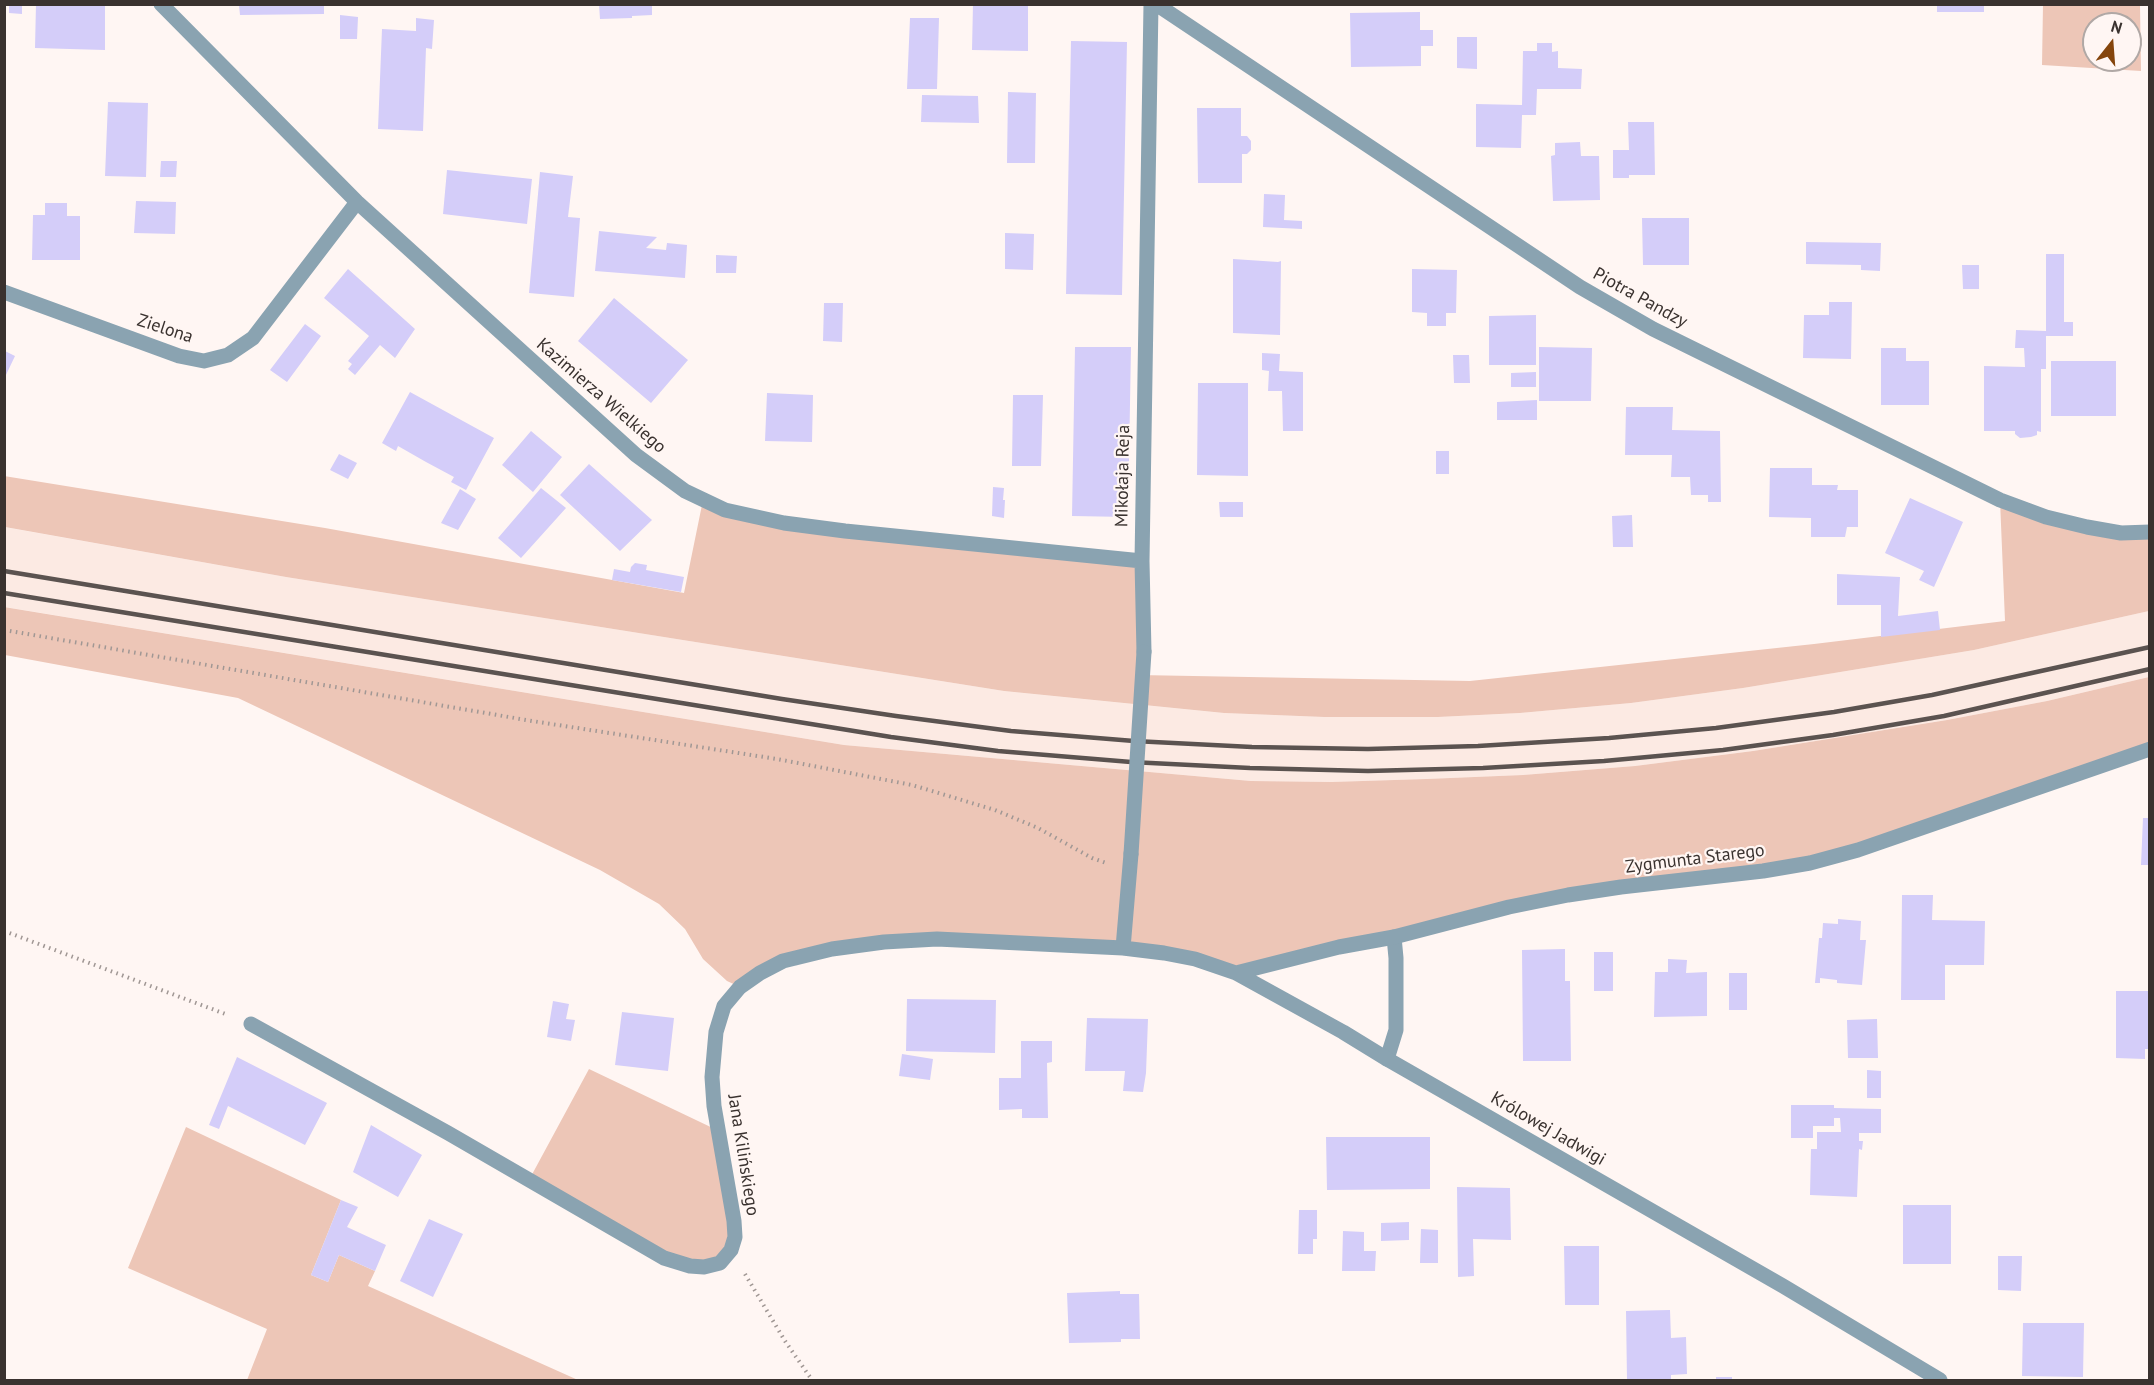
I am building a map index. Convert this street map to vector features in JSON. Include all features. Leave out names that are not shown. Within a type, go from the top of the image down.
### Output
[{"type":"street","name":"Kazimierza Wielkiego","points":[[161,4],[357,202],[636,455],[685,491],[725,510],[784,523],[1142,561]]},
{"type":"street","name":"Piotra Pandzy","points":[[1153,4],[1580,286],[1653,329],[2000,500],[2046,517],[2087,527],[2121,533],[2150,532]]},
{"type":"street","name":"Mikołaja Reja","points":[[1123,948],[1144,652],[1142,561],[1153,4]]},
{"type":"street","name":"Zielona","points":[[4,292],[179,356],[204,361],[228,355],[253,338],[357,202]]},
{"type":"street","name":"Zygmunta Starego","points":[[1236,973],[1339,947],[1394,937],[1509,907],[1621,887],[1763,872],[1810,863],[1869,846],[2150,749]]},
{"type":"street","points":[[1387,1059],[1396,1030],[1394,937]]},
{"type":"street","name":"Jana Kilińskiego","points":[[731,1250],[735,1237],[734,1221],[714,1106],[712,1077],[718,1022],[724,1006],[740,987],[783,961],[832,949],[884,942],[937,939],[1123,948]]},
{"type":"street","name":"Królowej Jadwigi","points":[[1123,948],[1195,959],[1236,973],[1343,1032],[1772,1280],[1940,1380]]},
{"type":"street","points":[[251,1024],[448,1133],[669,1261],[704,1267],[720,1263],[731,1250]]},
{"type":"path","points":[[4,630],[532,721],[777,759],[912,785],[995,810],[1038,828],[1092,858],[1130,871]]},
{"type":"path","points":[[4,931],[251,1024]]},
{"type":"path","points":[[731,1250],[785,1341],[812,1380]]},
{"type":"shaded area","points":[[2043,5],[2140,5],[2140,12],[2082,12],[2082,67],[2042,65]]},
{"type":"shaded area","points":[[4,476],[325,528],[684,593],[703,500],[725,510],[1142,561],[1138,675],[1470,681],[2005,621],[2000,500],[2046,517],[2149,532],[2149,611],[1974,650],[1743,688],[1631,703],[1520,713],[1438,717],[1324,717],[1224,713],[1004,691],[286,577],[5,527]]},
{"type":"shaded area","points":[[4,527],[286,577],[1004,691],[1224,713],[1324,717],[1438,717],[1520,713],[1631,703],[1743,688],[1974,650],[2149,611],[2149,677],[2047,701],[1947,720],[1753,751],[1635,766],[1523,775],[1426,779],[1331,782],[1251,781],[844,745],[5,607]]},
{"type":"shaded area","points":[[4,607],[844,745],[1251,781],[1331,782],[1426,779],[1523,775],[1635,766],[1753,751],[1947,720],[2047,701],[2149,677],[2149,749],[1858,850],[1621,887],[1236,973],[1195,959],[937,939],[783,961],[740,987],[727,981],[703,959],[685,929],[659,904],[600,870],[238,698],[5,655]]},
{"type":"shaded area","points":[[589,1069],[719,1131],[734,1221],[720,1263],[690,1266],[529,1180]]},
{"type":"shaded area","points":[[186,1127],[341,1200],[311,1275],[328,1282],[339,1255],[375,1271],[368,1286],[578,1380],[247,1380],[267,1329],[128,1268]]},
{"type":"building","points":[[9,4],[22,4],[22,14],[9,13]]},
{"type":"building","points":[[36,4],[105,4],[105,50],[35,48]]},
{"type":"building","points":[[599,4],[652,4],[652,15],[600,19]]},
{"type":"building","points":[[973,4],[1028,4],[1028,51],[972,50]]},
{"type":"building","points":[[1937,4],[1984,4],[1984,12],[1937,12]]},
{"type":"building","points":[[239,5],[324,5],[324,14],[240,15]]},
{"type":"building","points":[[1420,12],[1420,30],[1433,30],[1433,46],[1421,46],[1421,66],[1351,67],[1350,13]]},
{"type":"building","points":[[340,15],[358,17],[357,39],[340,39]]},
{"type":"building","points":[[416,18],[434,20],[432,49],[426,48],[423,131],[378,129],[382,29],[416,31]]},
{"type":"building","points":[[910,18],[939,18],[937,89],[907,89]]},
{"type":"building","points":[[1457,37],[1477,37],[1477,69],[1457,68]]},
{"type":"building","points":[[1071,41],[1127,42],[1122,295],[1066,294]]},
{"type":"building","points":[[1537,43],[1552,43],[1552,52],[1558,51],[1558,68],[1582,69],[1581,89],[1537,89],[1536,115],[1522,115],[1521,148],[1476,147],[1476,104],[1522,105],[1523,51],[1537,51]]},
{"type":"building","points":[[1008,92],[1036,93],[1035,163],[1007,163]]},
{"type":"building","points":[[922,95],[978,96],[979,123],[921,122]]},
{"type":"building","points":[[108,102],[148,103],[146,177],[105,176]]},
{"type":"building","points":[[1197,108],[1241,108],[1241,136],[1247,136],[1251,141],[1251,150],[1247,154],[1242,154],[1242,183],[1198,183]]},
{"type":"building","points":[[1628,122],[1654,122],[1655,175],[1629,175],[1629,178],[1613,178],[1613,150],[1629,150]]},
{"type":"building","points":[[1580,142],[1581,156],[1599,156],[1600,200],[1553,201],[1551,156],[1555,155],[1555,143]]},
{"type":"building","points":[[161,161],[177,161],[176,177],[160,177]]},
{"type":"building","points":[[447,170],[532,179],[527,224],[443,214]]},
{"type":"building","points":[[540,172],[573,176],[568,217],[580,218],[574,297],[529,293]]},
{"type":"building","points":[[1264,194],[1285,195],[1284,220],[1302,221],[1302,229],[1263,227]]},
{"type":"building","points":[[136,201],[176,202],[175,234],[134,233]]},
{"type":"building","points":[[45,203],[67,203],[67,216],[80,216],[80,260],[32,260],[33,215],[45,215]]},
{"type":"building","points":[[1642,218],[1689,218],[1689,265],[1643,265]]},
{"type":"building","points":[[599,231],[657,237],[646,248],[666,250],[667,243],[687,245],[685,278],[595,271]]},
{"type":"building","points":[[1005,233],[1034,234],[1033,270],[1005,269]]},
{"type":"building","points":[[1806,242],[1881,243],[1880,271],[1861,270],[1861,265],[1806,264]]},
{"type":"building","points":[[2046,254],[2064,254],[2064,322],[2073,322],[2073,336],[2046,336],[2046,369],[2041,369],[2041,432],[2037,431],[2037,435],[2031,437],[2020,438],[2015,431],[1984,431],[1984,366],[2025,367],[2024,348],[2015,348],[2016,330],[2046,331]]},
{"type":"building","points":[[716,255],[737,256],[736,273],[716,273]]},
{"type":"building","points":[[1233,259],[1281,261],[1280,335],[1233,333]]},
{"type":"building","points":[[1962,265],[1979,265],[1979,289],[1963,289]]},
{"type":"building","points":[[348,269],[415,329],[395,358],[380,345],[355,375],[348,369],[352,364],[348,361],[369,336],[324,298]]},
{"type":"building","points":[[1412,269],[1457,270],[1456,313],[1446,313],[1446,326],[1427,326],[1427,313],[1412,312]]},
{"type":"building","points":[[614,298],[688,360],[651,403],[578,341]]},
{"type":"building","points":[[1829,302],[1852,302],[1851,359],[1803,358],[1804,315],[1829,315]]},
{"type":"building","points":[[824,303],[843,303],[842,342],[823,341]]},
{"type":"building","points":[[1536,315],[1536,365],[1489,365],[1489,316]]},
{"type":"building","points":[[305,324],[321,336],[287,382],[270,370]]},
{"type":"building","points":[[1075,347],[1131,347],[1128,517],[1072,516]]},
{"type":"building","points":[[1539,347],[1592,348],[1591,401],[1539,401]]},
{"type":"building","points":[[1881,348],[1906,348],[1906,361],[1929,361],[1929,405],[1881,405]]},
{"type":"building","points":[[5,351],[15,356],[5,377]]},
{"type":"building","points":[[1262,353],[1280,354],[1279,371],[1303,372],[1303,431],[1283,431],[1282,391],[1268,391],[1269,371],[1262,370]]},
{"type":"building","points":[[1453,355],[1469,355],[1470,383],[1454,383]]},
{"type":"building","points":[[2051,361],[2116,361],[2116,416],[2051,416]]},
{"type":"building","points":[[1536,372],[1536,387],[1511,387],[1511,373]]},
{"type":"building","points":[[1198,383],[1248,383],[1248,476],[1197,475]]},
{"type":"building","points":[[410,392],[494,438],[466,490],[451,482],[454,477],[398,446],[396,451],[382,443]]},
{"type":"building","points":[[767,393],[813,395],[812,442],[765,441]]},
{"type":"building","points":[[1013,395],[1043,395],[1041,466],[1012,466]]},
{"type":"building","points":[[1537,400],[1537,420],[1497,420],[1497,402]]},
{"type":"building","points":[[1626,407],[1673,407],[1672,430],[1720,431],[1721,502],[1708,502],[1708,495],[1691,495],[1690,477],[1671,477],[1672,455],[1625,455]]},
{"type":"building","points":[[531,431],[562,457],[533,492],[502,465]]},
{"type":"building","points":[[1436,451],[1449,451],[1449,474],[1436,474]]},
{"type":"building","points":[[339,454],[357,463],[348,479],[330,470]]},
{"type":"building","points":[[589,464],[652,520],[620,551],[560,495]]},
{"type":"building","points":[[1770,468],[1812,468],[1812,485],[1838,485],[1837,490],[1858,490],[1858,527],[1847,527],[1845,537],[1811,537],[1811,518],[1769,517]]},
{"type":"building","points":[[993,487],[1004,488],[1004,518],[992,516]]},
{"type":"building","points":[[541,488],[566,508],[521,558],[498,538]]},
{"type":"building","points":[[460,489],[476,499],[458,530],[441,523]]},
{"type":"building","points":[[1910,498],[1963,522],[1934,587],[1919,580],[1924,571],[1885,553]]},
{"type":"building","points":[[1219,502],[1243,502],[1243,517],[1220,517]]},
{"type":"building","points":[[1632,515],[1633,547],[1613,547],[1612,516]]},
{"type":"building","points":[[635,563],[647,565],[646,570],[684,577],[681,592],[612,580],[614,569],[630,572]]},
{"type":"building","points":[[1837,574],[1900,577],[1898,616],[1938,611],[1940,630],[1881,637],[1881,605],[1837,605]]},
{"type":"building","points":[[2143,818],[2150,818],[2150,865],[2141,865]]},
{"type":"building","points":[[1902,895],[1933,895],[1932,920],[1985,921],[1984,965],[1945,965],[1945,1000],[1901,1000]]},
{"type":"building","points":[[1838,919],[1861,921],[1860,940],[1866,940],[1862,985],[1837,983],[1837,980],[1820,978],[1820,983],[1815,983],[1819,938],[1822,938],[1823,923],[1838,924]]},
{"type":"building","points":[[1565,949],[1565,981],[1570,981],[1571,1061],[1523,1061],[1522,950]]},
{"type":"building","points":[[1594,952],[1613,952],[1613,991],[1594,991]]},
{"type":"building","points":[[1668,959],[1687,960],[1686,973],[1707,972],[1707,1016],[1654,1017],[1655,972],[1668,972]]},
{"type":"building","points":[[1729,973],[1747,973],[1747,1010],[1729,1010]]},
{"type":"building","points":[[2116,991],[2150,991],[2150,1049],[2145,1049],[2145,1059],[2116,1058]]},
{"type":"building","points":[[907,999],[996,1000],[995,1053],[906,1051]]},
{"type":"building","points":[[553,1001],[569,1004],[566,1019],[575,1020],[571,1041],[547,1037]]},
{"type":"building","points":[[622,1012],[674,1018],[668,1071],[615,1065]]},
{"type":"building","points":[[1087,1018],[1148,1019],[1143,1092],[1123,1091],[1125,1071],[1085,1071]]},
{"type":"building","points":[[1877,1019],[1878,1058],[1848,1058],[1847,1020]]},
{"type":"building","points":[[1021,1041],[1052,1041],[1052,1062],[1047,1063],[1048,1118],[1022,1118],[1022,1109],[999,1110],[999,1078],[1021,1078]]},
{"type":"building","points":[[902,1054],[933,1059],[930,1080],[899,1076]]},
{"type":"building","points":[[237,1057],[327,1103],[305,1145],[228,1106],[219,1129],[209,1125]]},
{"type":"building","points":[[1867,1070],[1881,1071],[1881,1098],[1867,1098]]},
{"type":"building","points":[[1791,1105],[1834,1105],[1834,1108],[1881,1109],[1881,1133],[1859,1133],[1859,1141],[1863,1141],[1862,1150],[1859,1149],[1857,1197],[1810,1195],[1811,1149],[1817,1149],[1817,1132],[1841,1132],[1840,1118],[1834,1118],[1834,1126],[1813,1126],[1813,1138],[1791,1138]]},
{"type":"building","points":[[371,1125],[422,1155],[398,1197],[353,1172]]},
{"type":"building","points":[[1326,1137],[1430,1137],[1430,1189],[1327,1190]]},
{"type":"building","points":[[1457,1187],[1510,1188],[1511,1240],[1473,1239],[1474,1276],[1458,1277]]},
{"type":"building","points":[[341,1200],[358,1207],[347,1227],[386,1245],[375,1271],[339,1255],[328,1282],[311,1275]]},
{"type":"building","points":[[1903,1205],[1951,1205],[1951,1264],[1903,1264]]},
{"type":"building","points":[[1299,1210],[1317,1210],[1317,1239],[1313,1239],[1313,1254],[1298,1254]]},
{"type":"building","points":[[429,1219],[463,1234],[433,1297],[400,1281]]},
{"type":"building","points":[[1409,1222],[1409,1240],[1381,1241],[1381,1223]]},
{"type":"building","points":[[1421,1229],[1438,1230],[1438,1263],[1420,1263]]},
{"type":"building","points":[[1343,1231],[1364,1232],[1364,1251],[1376,1251],[1375,1271],[1342,1271]]},
{"type":"building","points":[[1564,1246],[1599,1246],[1599,1305],[1565,1305]]},
{"type":"building","points":[[1998,1256],[2022,1256],[2021,1291],[1998,1290]]},
{"type":"building","points":[[1120,1291],[1120,1294],[1139,1294],[1140,1339],[1121,1339],[1121,1342],[1069,1343],[1067,1293]]},
{"type":"building","points":[[1670,1310],[1671,1338],[1686,1337],[1687,1374],[1671,1375],[1671,1380],[1627,1380],[1626,1311]]},
{"type":"building","points":[[2023,1323],[2084,1323],[2083,1377],[2022,1376]]},
{"type":"building","points":[[1716,1377],[1732,1377],[1732,1380],[1716,1380]]},
{"type":"railway","points":[[4,571],[896,716],[1011,731],[1134,741],[1252,747],[1368,749],[1478,746],[1609,738],[1716,728],[1834,712],[1932,695],[2150,647]]},
{"type":"railway","points":[[4,593],[891,737],[998,751],[1131,762],[1250,768],[1368,771],[1483,768],[1604,761],[1723,750],[1833,735],[1944,716],[2150,669]]}]
